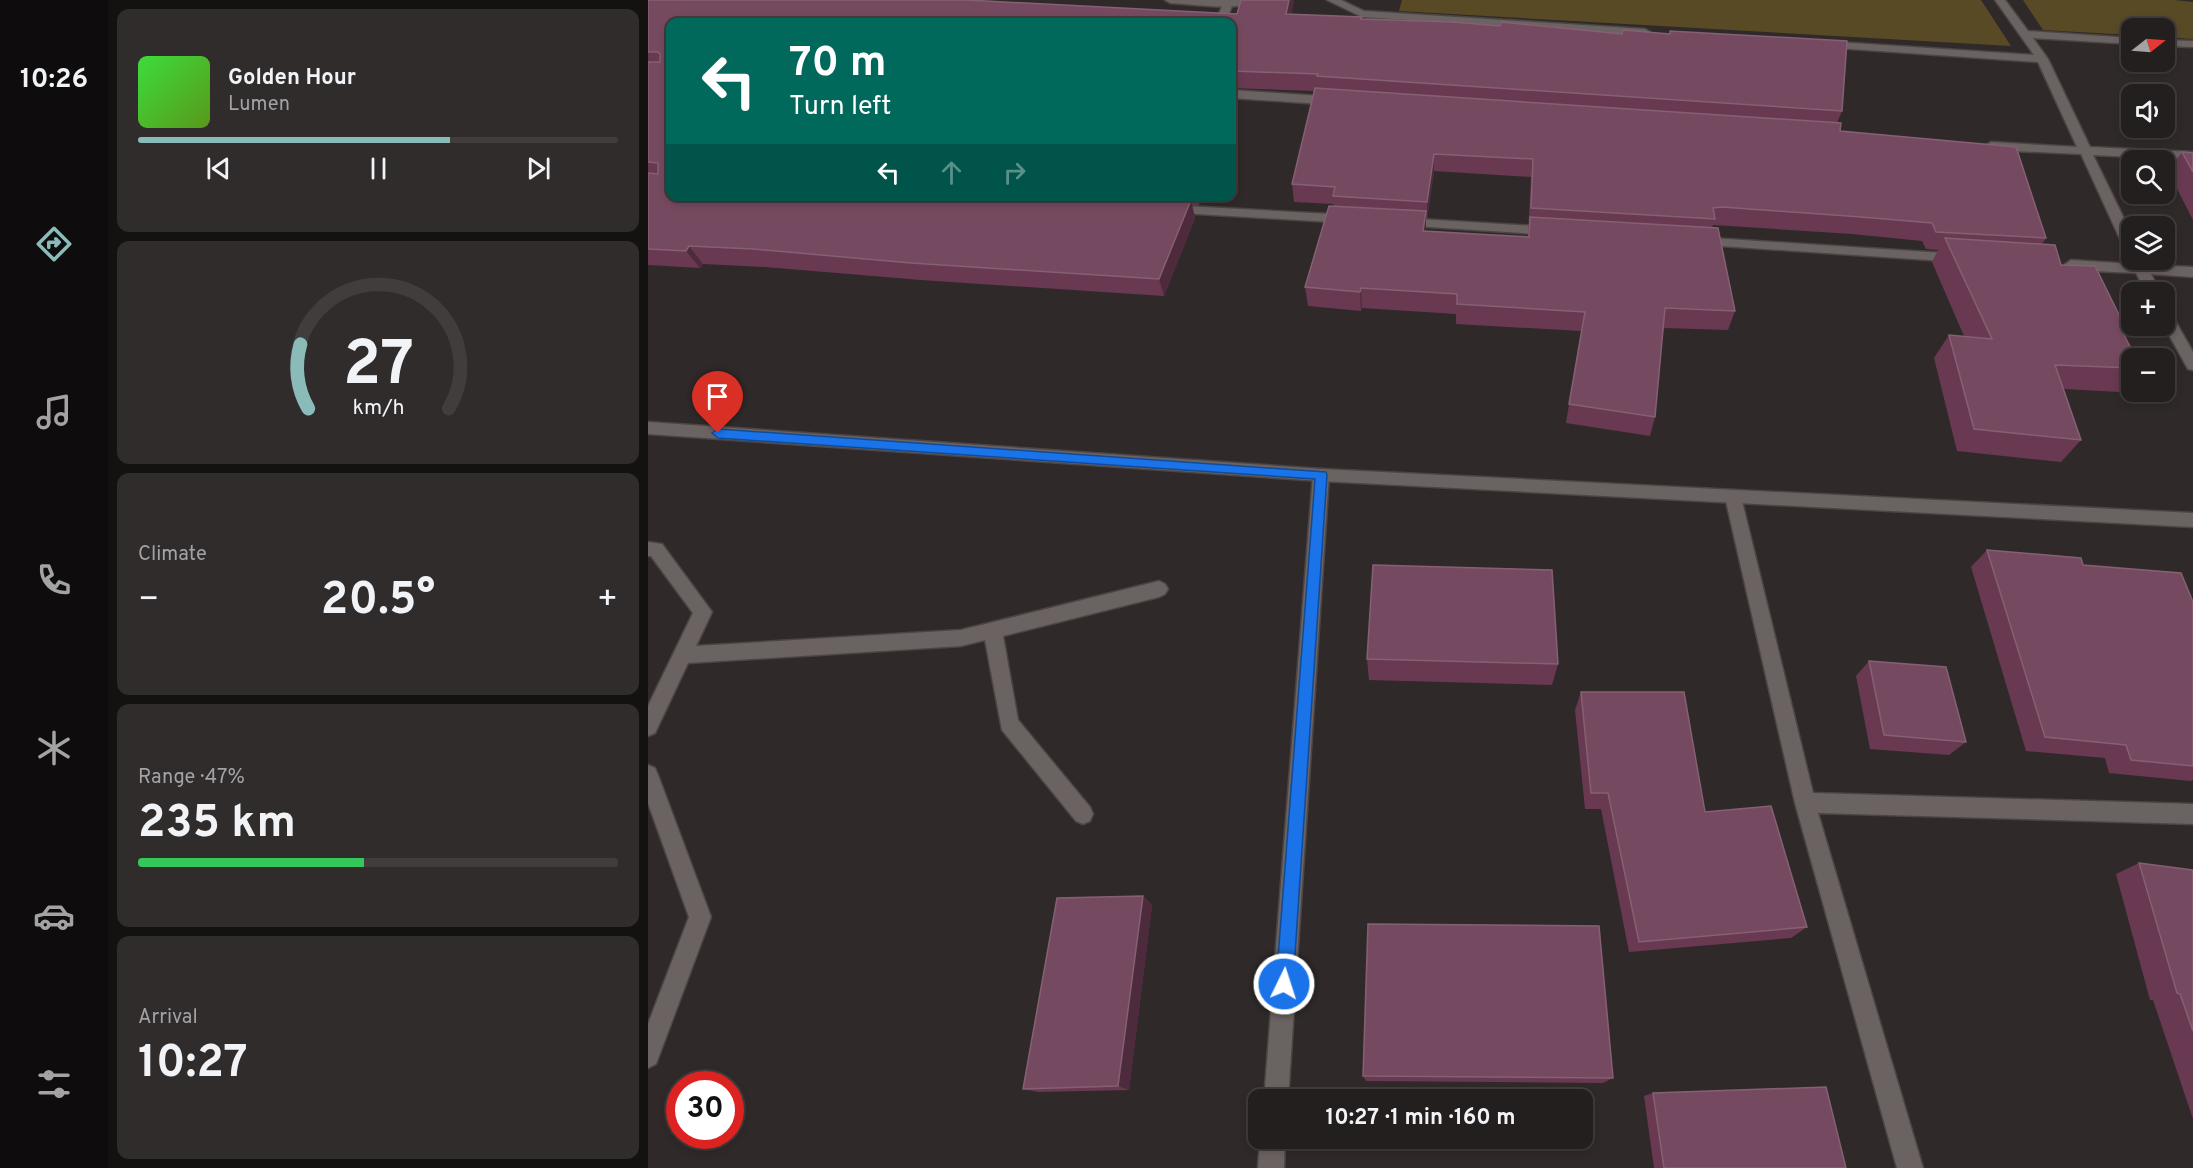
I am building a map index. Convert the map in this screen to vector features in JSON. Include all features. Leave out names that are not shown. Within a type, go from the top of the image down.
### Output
[{"type":"street","points":[[1170,0],[1228,3],[1253,0]]},
{"type":"street","points":[[1332,0],[1362,14],[1652,33]]},
{"type":"street","points":[[2000,0],[2042,59],[2121,228]]},
{"type":"street","points":[[1222,18],[1228,3]]},
{"type":"street","points":[[2023,34],[2121,40]]},
{"type":"street","points":[[1806,43],[2042,59]]},
{"type":"street","points":[[2175,43],[2193,44]]},
{"type":"street","points":[[1236,94],[1347,102]]},
{"type":"street","points":[[1978,145],[2193,156]]},
{"type":"street","points":[[1152,208],[1362,220]]},
{"type":"street","points":[[1385,221],[1563,232]]},
{"type":"street","points":[[1681,240],[1976,259]]},
{"type":"street","points":[[2059,264],[2121,265]]},
{"type":"street","points":[[2175,270],[2193,272]]},
{"type":"street","points":[[2175,333],[2193,365]]},
{"type":"street","points":[[648,428],[1321,475],[2193,520]]},
{"type":"street","points":[[1277,1089],[1321,475]]},
{"type":"street","points":[[1733,497],[1805,803],[1910,1168]]},
{"type":"street","points":[[648,549],[656,549],[703,612],[648,727]]},
{"type":"street","points":[[683,655],[961,638],[1159,589]]},
{"type":"street","points":[[993,630],[1009,724],[1083,814]]},
{"type":"street","points":[[648,775],[700,917],[648,1056]]},
{"type":"street","points":[[1805,803],[2193,814]]},
{"type":"street","points":[[1271,1168],[1272,1149]]},
{"type":"shaded area","points":[[1402,0],[1981,0],[2011,46],[1399,11]]},
{"type":"shaded area","points":[[2023,0],[2193,2],[2193,39],[2175,38],[2175,18],[2121,18],[2121,34],[2043,30]]},
{"type":"building","points":[[648,0],[967,0],[1237,14],[1241,0],[1289,0],[1286,14],[1500,26],[1502,22],[1622,34],[1623,30],[1670,34],[1670,31],[1847,41],[1842,111],[1317,76],[1318,74],[1236,71],[1236,18],[666,18],[666,201],[1191,201],[1159,279],[911,263],[753,249],[689,246],[686,251],[648,249],[648,173],[658,174],[658,163],[648,162],[648,62],[660,62],[660,54],[648,52]]},
{"type":"building","points":[[1315,88],[1841,123],[1840,131],[2016,147],[2046,238],[1936,232],[1932,223],[1722,207],[1713,208],[1715,219],[1531,208],[1533,159],[1434,154],[1427,202],[1333,196],[1335,187],[1292,184]]},
{"type":"building","points":[[2182,152],[2193,153],[2193,172]]},
{"type":"building","points":[[1329,206],[1426,211],[1423,231],[1529,237],[1530,217],[1718,228],[1735,311],[1665,308],[1655,417],[1569,404],[1585,312],[1457,304],[1457,294],[1361,288],[1360,292],[1305,287]]},
{"type":"building","points":[[1945,238],[2055,245],[2061,265],[2095,266],[2121,319],[2121,336],[2125,336],[2131,348],[2121,348],[2121,368],[2055,365],[2081,440],[1974,429],[1949,335],[1992,339]]},
{"type":"building","points":[[1987,550],[2081,558],[2083,565],[2181,573],[2193,602],[2193,766],[2131,760],[2126,745],[2045,737]]},
{"type":"building","points":[[1373,565],[1552,570],[1558,664],[1367,659]]},
{"type":"building","points":[[1869,661],[1946,667],[1966,742],[1884,735]]},
{"type":"building","points":[[1581,692],[1684,692],[1705,812],[1771,806],[1807,927],[1639,942],[1608,793],[1591,793]]},
{"type":"building","points":[[2139,863],[2193,870],[2193,1031],[2180,994],[2177,993]]},
{"type":"building","points":[[1143,896],[1118,1086],[1023,1089],[1057,898]]},
{"type":"building","points":[[1368,924],[1599,926],[1613,1078],[1363,1076]]},
{"type":"building","points":[[1826,1087],[1846,1168],[1664,1168],[1653,1093]]},
{"type":"route","points":[[718,433],[1321,475],[1284,984]]}]
